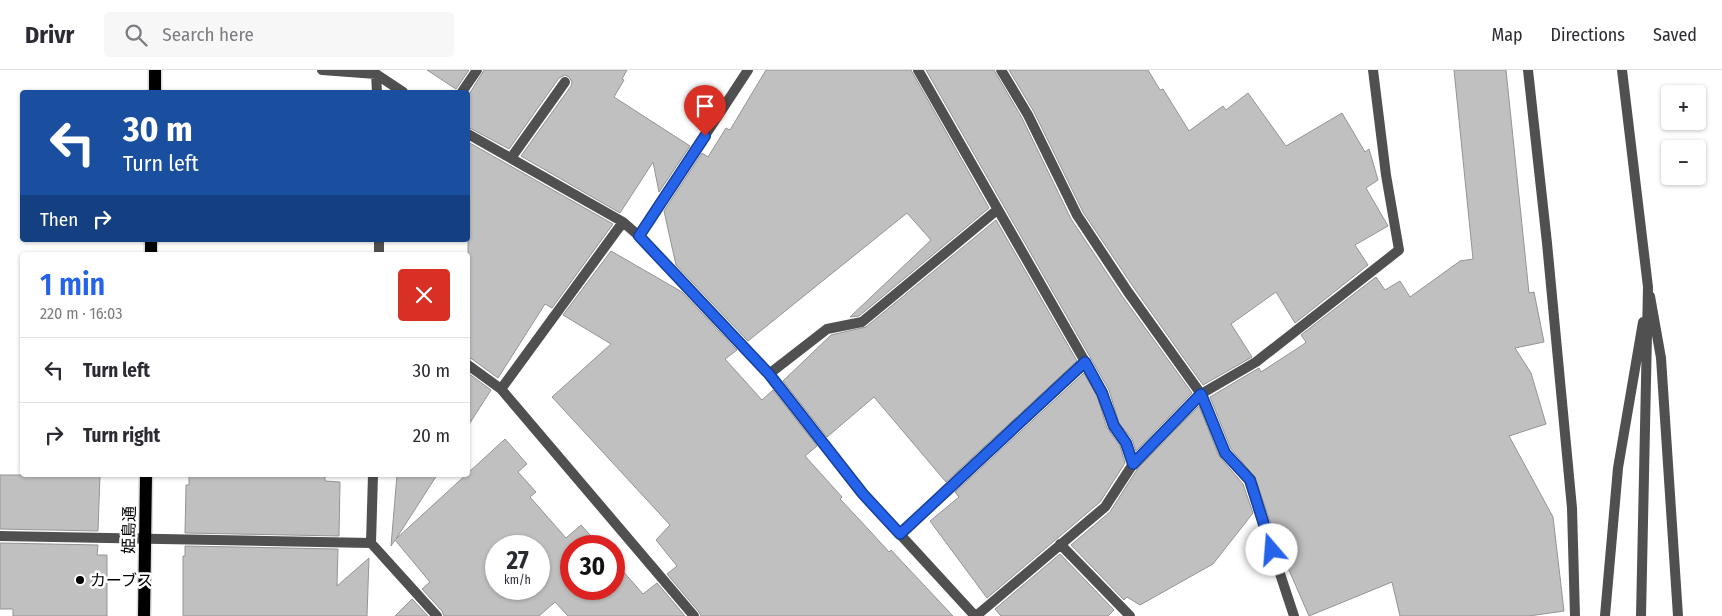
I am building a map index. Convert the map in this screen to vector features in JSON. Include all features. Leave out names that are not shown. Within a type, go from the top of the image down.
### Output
[{"type":"main road","points":[[155,70],[155,90]]},
{"type":"main road","name":"姫島通","points":[[144,616],[146,477]]},
{"type":"street","points":[[322,70],[376,74],[401,90]]},
{"type":"street","points":[[463,90],[477,70]]},
{"type":"street","points":[[639,236],[748,70]]},
{"type":"street","points":[[918,70],[1102,393],[1114,426],[1126,443],[1133,464]]},
{"type":"street","points":[[1001,70],[1028,115],[1077,215],[1128,292],[1201,394],[1225,453],[1250,480],[1294,616]]},
{"type":"street","points":[[470,135],[623,222],[639,236],[769,374],[863,494],[976,616],[1105,507],[1133,464],[1201,394],[1256,362],[1399,250],[1386,175],[1373,70]]},
{"type":"street","points":[[1528,70],[1547,243],[1572,508],[1575,616]]},
{"type":"street","points":[[1622,70],[1648,287],[1661,358],[1678,616]]},
{"type":"street","points":[[376,74],[377,90]]},
{"type":"street","points":[[511,158],[564,82]]},
{"type":"street","points":[[769,374],[827,329],[862,322],[997,210]]},
{"type":"street","points":[[501,389],[623,222]]},
{"type":"street","points":[[1605,616],[1618,468],[1648,287]]},
{"type":"street","points":[[1641,616],[1648,287]]},
{"type":"street","points":[[900,534],[1085,362]]},
{"type":"street","points":[[470,366],[501,389],[694,616]]},
{"type":"street","points":[[373,477],[371,543],[437,616]]},
{"type":"street","points":[[0,536],[371,543]]},
{"type":"street","points":[[1060,544],[1130,616]]},
{"type":"building","points":[[427,70],[469,70],[456,89]]},
{"type":"building","points":[[484,70],[627,70],[622,79],[624,80],[614,97],[690,146],[659,192],[653,162],[620,213],[521,156],[571,86],[572,82],[569,77],[565,75],[559,78],[509,149],[470,128],[470,93]]},
{"type":"building","points":[[766,70],[911,70],[989,208],[859,316],[850,317],[931,240],[907,213],[748,341],[676,265],[664,211],[702,153],[708,157],[726,128],[730,130]]},
{"type":"building","points":[[926,70],[994,70],[1022,118],[1071,219],[1122,296],[1192,393],[1136,451],[1132,439],[1119,423],[1109,390]]},
{"type":"building","points":[[1009,70],[1148,70],[1160,90],[1163,89],[1189,131],[1223,106],[1226,110],[1248,93],[1286,146],[1342,113],[1365,152],[1369,149],[1378,180],[1366,188],[1388,226],[1355,245],[1368,265],[1295,323],[1276,292],[1231,324],[1252,357],[1203,385],[1083,212],[1034,112]]},
{"type":"building","points":[[1454,70],[1506,70],[1529,293],[1534,292],[1544,342],[1515,348],[1531,373],[1546,424],[1509,436],[1553,517],[1564,611],[1529,616],[1400,616],[1392,582],[1309,616],[1278,545],[1255,477],[1231,449],[1210,397],[1259,368],[1261,372],[1304,344],[1306,342],[1301,335],[1376,277],[1385,290],[1400,281],[1410,297],[1460,261],[1473,259]]},
{"type":"building","points":[[470,143],[613,224],[552,308],[545,304],[498,378],[470,358],[470,252],[468,252],[468,242],[470,242]]},
{"type":"building","points":[[996,220],[1077,361],[946,482],[874,397],[827,437],[783,381],[831,335],[866,327]]},
{"type":"building","points":[[611,251],[682,292],[737,350],[725,359],[762,400],[773,390],[817,446],[805,456],[842,497],[840,499],[889,552],[891,550],[953,616],[701,616],[667,574],[677,566],[656,540],[670,525],[552,397],[611,344],[563,315]]},
{"type":"building","points":[[1084,373],[1097,396],[1107,428],[1120,446],[1125,463],[1100,502],[987,598],[930,521],[959,497],[955,492]]},
{"type":"building","points":[[470,374],[491,390],[470,423]]},
{"type":"building","points":[[1199,406],[1219,456],[1243,484],[1253,513],[1213,564],[1140,605],[1127,597],[1124,600],[1071,545],[1110,512],[1138,468]]},
{"type":"building","points":[[505,439],[527,464],[518,472],[536,492],[530,497],[563,535],[560,535],[560,600],[625,600],[625,574],[643,594],[657,583],[685,616],[568,616],[555,602],[539,616],[444,616],[442,611],[422,589],[430,582],[395,540],[391,546],[397,477],[436,477],[396,539],[464,477],[470,477],[470,471]]},
{"type":"building","points":[[0,475],[20,475],[20,477],[100,477],[98,531],[0,529]]},
{"type":"building","points":[[189,477],[325,477],[325,481],[340,482],[339,536],[185,533],[186,485],[189,485]]},
{"type":"building","points":[[581,525],[590,535],[569,535]]},
{"type":"building","points":[[0,543],[98,545],[97,555],[107,555],[107,616],[13,616],[13,609],[0,609]]},
{"type":"building","points":[[185,546],[338,549],[337,586],[369,558],[367,616],[183,616],[183,556],[185,556]]},
{"type":"building","points":[[1060,554],[1114,610],[1108,616],[1001,616],[995,609]]},
{"type":"building","points":[[412,599],[428,616],[395,616]]},
{"type":"place","name":"カーブス","points":[[80,580]]},
{"type":"route","points":[[705,136],[639,236],[769,374],[863,494],[900,534],[1085,362],[1102,393],[1114,426],[1126,443],[1133,464],[1201,394],[1225,453],[1250,480],[1272,550]]}]
